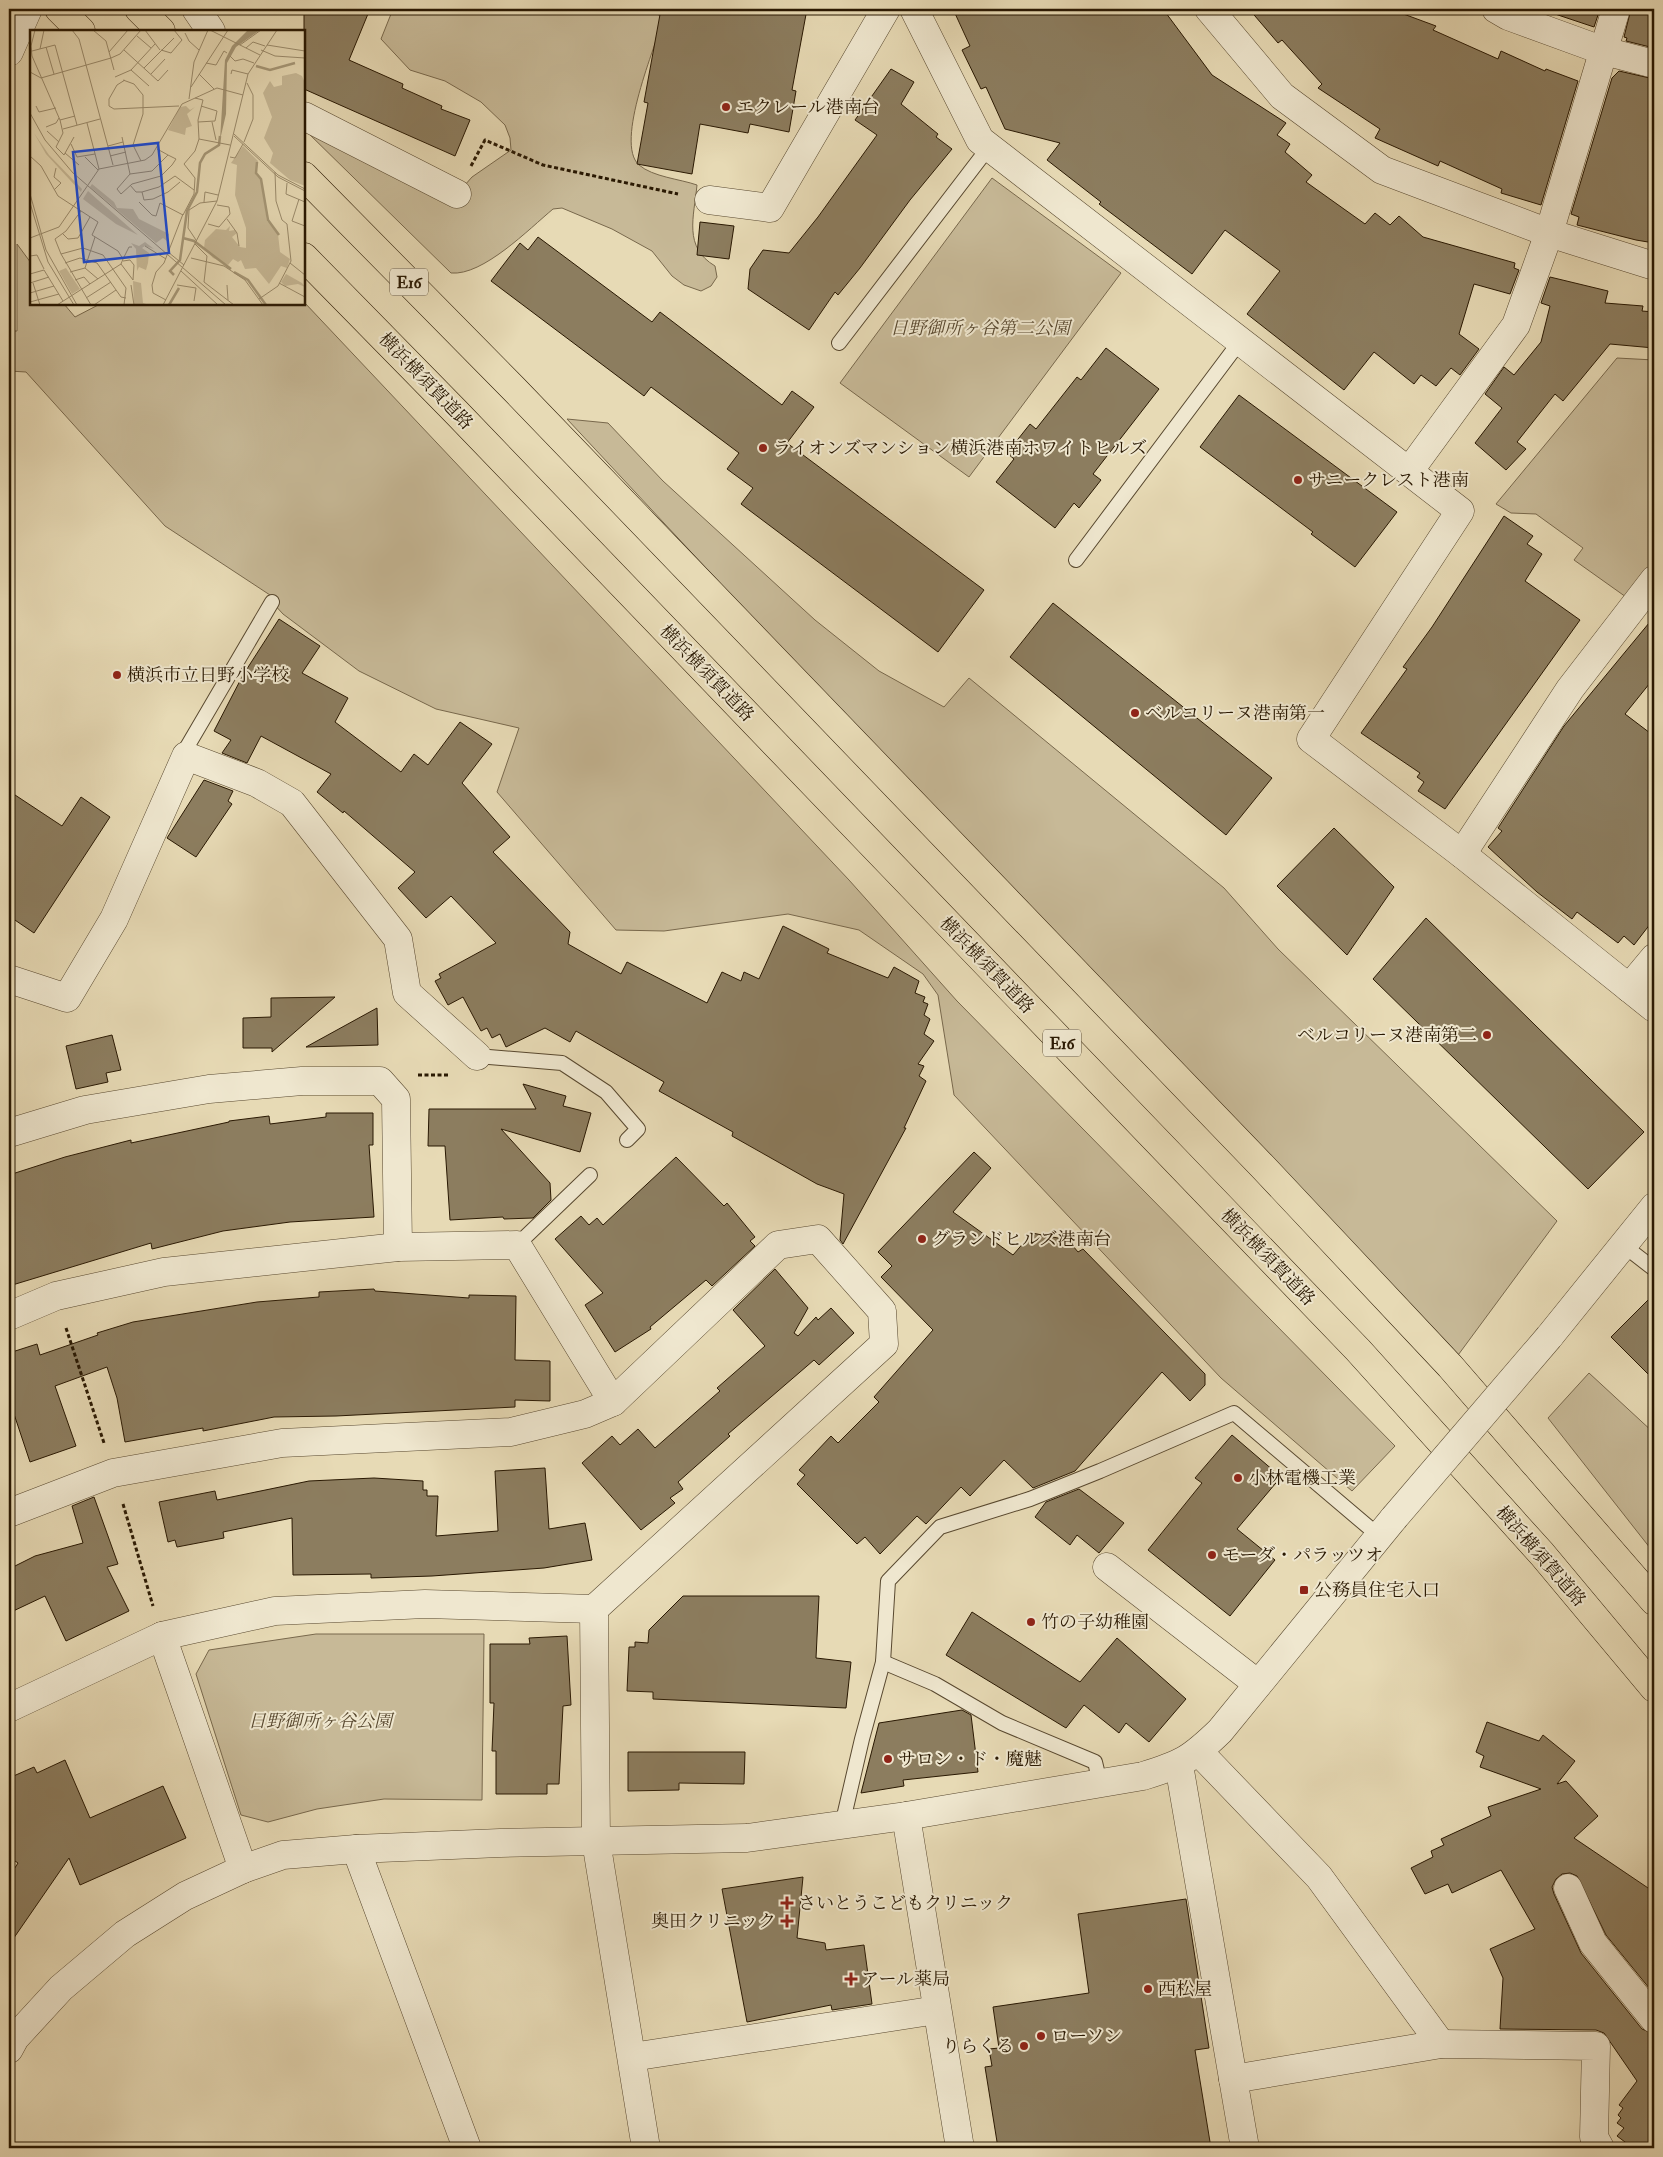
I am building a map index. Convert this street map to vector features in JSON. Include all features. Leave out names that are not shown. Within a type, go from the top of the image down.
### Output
[{"type":"highway","points":[[59,9],[80,30]]},
{"type":"highway","points":[[139,9],[160,30]]},
{"type":"highway","name":"E16","points":[[305,177],[514,389],[1256,1160],[1437,1352],[1654,1601]]},
{"type":"highway","name":"横浜横須賀道路","points":[[305,258],[456,412],[1358,1350],[1542,1554],[1654,1688]]},
{"type":"street","points":[[11,37],[28,9]]},
{"type":"street","points":[[196,9],[210,30]]},
{"type":"street","points":[[709,200],[770,208],[886,9]]},
{"type":"street","points":[[914,9],[980,140],[1410,470],[1460,511],[1311,739],[1462,854],[1654,1008]]},
{"type":"street","points":[[1208,9],[1282,96],[1382,170],[1549,233],[1654,266]]},
{"type":"street","points":[[1496,9],[1508,16],[1604,51],[1654,64]]},
{"type":"street","points":[[1410,470],[1516,325],[1549,233],[1616,9]]},
{"type":"street","points":[[305,117],[457,194]]},
{"type":"street","points":[[1462,854],[1570,689],[1654,580]]},
{"type":"street","points":[[9,979],[66,998],[114,919],[186,756],[257,782],[292,803],[398,939],[407,993],[477,1056]]},
{"type":"street","points":[[1629,988],[1654,958]]},
{"type":"street","points":[[9,1133],[85,1110],[209,1089],[302,1080],[380,1081],[396,1099],[398,1247]]},
{"type":"street","points":[[11,2040],[61,1988],[125,1934],[185,1896],[243,1869],[283,1855],[356,1849],[747,1838],[906,1816],[1143,1776],[1189,1759],[1220,1731],[1386,1527],[1549,1337],[1654,1207]]},
{"type":"street","points":[[9,1513],[123,1472],[282,1443],[511,1432],[585,1414],[612,1402],[778,1245],[818,1239],[882,1311],[884,1344],[594,1609],[426,1604],[275,1611],[162,1636],[9,1708]]},
{"type":"street","points":[[9,1316],[56,1296],[164,1272],[398,1247],[518,1245],[612,1402]]},
{"type":"street","points":[[1107,1567],[1258,1684]]},
{"type":"street","points":[[594,1609],[596,1841],[646,2148]]},
{"type":"street","points":[[162,1636],[243,1869]]},
{"type":"street","points":[[1189,1759],[1319,1877],[1441,2044]]},
{"type":"street","points":[[1189,1759],[1245,2148]]},
{"type":"street","points":[[906,1816],[960,2148]]},
{"type":"street","points":[[356,1849],[467,2148]]},
{"type":"street","points":[[1568,1888],[1593,1943],[1654,2019]]},
{"type":"street","points":[[632,2057],[937,2010]]},
{"type":"street","points":[[1234,2079],[1441,2044],[1596,2046],[1594,2137],[1600,2148]]},
{"type":"lane","points":[[839,342],[990,147]]},
{"type":"lane","points":[[1076,560],[1241,340]]},
{"type":"lane","points":[[186,756],[187,746],[272,602]]},
{"type":"lane","points":[[477,1056],[562,1063],[606,1092],[638,1129],[627,1140]]},
{"type":"lane","points":[[518,1245],[590,1175]]},
{"type":"lane","points":[[1624,1244],[1654,1269]]},
{"type":"lane","points":[[842,1825],[882,1662],[888,1581],[940,1528],[1030,1499],[1100,1472],[1234,1413],[1386,1527]]},
{"type":"lane","points":[[882,1662],[935,1684],[1002,1723],[1095,1762],[1100,1783]]},
{"type":"path","points":[[457,194],[485,140],[543,164],[709,200]]},
{"type":"path","points":[[418,1075],[455,1075]]},
{"type":"green space","points":[[393,9],[643,9],[664,17],[639,93],[631,137],[633,153],[639,165],[645,169],[659,175],[697,185],[693,220],[694,240],[698,250],[715,266],[717,277],[711,286],[701,291],[684,285],[672,276],[652,251],[612,229],[562,208],[553,209],[519,239],[491,259],[464,272],[451,273],[305,130],[457,194],[472,177],[511,150],[510,138],[505,125],[481,102],[445,81],[410,70],[381,39]]},
{"type":"green space","name":"日野御所ヶ谷第二公園","points":[[992,178],[1121,273],[969,477],[840,383]]},
{"type":"green space","points":[[17,244],[30,262],[30,305],[65,305],[75,317],[98,305],[305,305],[305,303],[849,880],[957,1001],[1395,1446],[1352,1491],[1221,1378],[954,1095],[938,995],[923,974],[859,930],[788,914],[664,931],[616,930],[497,792],[519,728],[436,709],[359,671],[283,614],[272,602],[273,597],[165,526],[26,372],[9,371],[9,331],[17,331]]},
{"type":"green space","points":[[1617,358],[1654,360],[1654,562],[1626,597],[1574,560],[1583,548],[1536,514],[1511,513],[1496,504]]},
{"type":"green space","points":[[567,419],[608,423],[663,481],[815,620],[879,671],[944,707],[969,678],[1224,888],[1278,949],[1557,1221],[1450,1366]]},
{"type":"green space","points":[[1589,1373],[1654,1433],[1654,1553],[1548,1418]]},
{"type":"green space","name":"日野御所ヶ谷公園","points":[[316,1634],[484,1634],[482,1800],[384,1799],[317,1809],[268,1822],[241,1815],[196,1674],[209,1650]]},
{"type":"building","points":[[304,9],[370,9],[349,60],[403,84],[402,88],[442,106],[441,109],[470,120],[455,156],[305,89]]},
{"type":"building","name":"エクレール港南台","points":[[661,9],[807,9],[792,90],[796,91],[789,132],[750,124],[748,133],[700,124],[692,174],[637,164],[648,103],[644,102]]},
{"type":"building","points":[[953,9],[1163,9],[1212,75],[1286,123],[1277,135],[1290,144],[1285,152],[1312,175],[1306,182],[1365,224],[1375,213],[1390,225],[1399,216],[1423,237],[1515,263],[1514,268],[1519,270],[1510,294],[1474,284],[1459,334],[1479,349],[1460,375],[1451,368],[1436,386],[1421,375],[1414,384],[1374,352],[1344,390],[1247,314],[1280,271],[1225,230],[1192,274],[1099,204],[1101,202],[1047,160],[1060,143],[1005,129],[986,87],[981,89],[962,50],[970,46]]},
{"type":"building","points":[[1249,9],[1390,9],[1436,26],[1433,30],[1498,59],[1501,51],[1545,71],[1546,69],[1578,81],[1541,205],[1501,193],[1502,189],[1440,161],[1438,166],[1375,138],[1380,129],[1318,88],[1322,84],[1282,40],[1278,43]]},
{"type":"building","points":[[1556,9],[1600,9],[1594,27],[1555,14]]},
{"type":"building","points":[[1631,9],[1654,9],[1654,48],[1626,41],[1627,38],[1624,37]]},
{"type":"building","points":[[891,69],[914,82],[901,104],[938,134],[936,137],[952,149],[910,200],[838,295],[835,292],[809,330],[748,289],[750,269],[763,250],[789,253],[818,217],[877,135],[855,120]]},
{"type":"building","points":[[1619,71],[1654,79],[1654,243],[1577,225],[1579,217],[1571,214],[1612,78]]},
{"type":"building","points":[[700,222],[734,226],[729,259],[697,255]]},
{"type":"building","name":"ライオンズマンション横浜港南ホワイトヒルズ","points":[[538,237],[652,322],[660,312],[782,405],[792,391],[814,407],[787,443],[984,590],[938,652],[741,504],[753,488],[727,469],[739,453],[651,387],[644,396],[491,281],[520,243],[528,250]]},
{"type":"building","points":[[1550,277],[1608,291],[1605,303],[1643,306],[1642,311],[1654,312],[1654,348],[1610,344],[1563,401],[1555,394],[1517,442],[1526,449],[1506,470],[1475,443],[1502,408],[1485,394],[1504,367],[1514,375],[1541,342],[1550,306],[1541,303]]},
{"type":"building","points":[[1106,348],[1159,389],[1093,474],[1101,480],[1079,508],[1074,503],[1055,528],[996,482],[1014,459],[1007,453],[1030,424],[1036,429],[1077,377],[1081,380]]},
{"type":"building","name":"サニークレスト港南","points":[[1239,395],[1397,512],[1355,567],[1311,534],[1313,532],[1200,447]]},
{"type":"building","points":[[1504,516],[1533,536],[1527,544],[1542,554],[1525,581],[1580,620],[1445,809],[1418,791],[1424,782],[1417,777],[1420,773],[1361,733],[1407,669],[1403,667],[1432,627]]},
{"type":"building","name":"ベルコリーヌ港南第一","points":[[1053,603],[1272,778],[1226,835],[1010,657]]},
{"type":"building","points":[[1654,617],[1654,678],[1625,714],[1654,736],[1654,919],[1634,945],[1624,936],[1618,943],[1577,912],[1572,919],[1537,892],[1488,847],[1502,831],[1498,828],[1564,726]]},
{"type":"building","points":[[279,619],[320,646],[302,673],[348,698],[335,722],[401,772],[414,754],[428,765],[460,722],[492,744],[462,783],[510,837],[493,852],[570,932],[568,944],[621,974],[627,962],[707,1003],[722,972],[741,981],[744,972],[759,979],[783,926],[829,949],[827,953],[888,978],[894,967],[919,981],[915,993],[925,997],[923,1002],[928,1004],[924,1015],[930,1019],[924,1034],[934,1041],[918,1064],[924,1066],[919,1076],[926,1081],[904,1128],[906,1128],[843,1244],[840,1240],[844,1194],[817,1184],[732,1136],[733,1132],[659,1091],[664,1082],[576,1031],[570,1042],[545,1028],[506,1047],[500,1034],[492,1038],[487,1028],[481,1031],[463,997],[448,1005],[435,981],[441,978],[439,974],[496,943],[451,896],[426,918],[398,888],[415,872],[344,811],[343,813],[317,792],[331,774],[261,736],[247,763],[222,753],[231,740],[214,731],[243,675]]},
{"type":"building","points":[[204,780],[233,791],[228,801],[232,804],[196,857],[167,838]]},
{"type":"building","points":[[9,791],[62,826],[81,797],[110,817],[34,933],[9,916]]},
{"type":"building","points":[[1334,828],[1394,887],[1347,955],[1277,886]]},
{"type":"building","name":"ベルコリーヌ港南第二","points":[[1426,918],[1644,1132],[1588,1189],[1373,979]]},
{"type":"building","points":[[335,997],[272,1052],[272,1048],[243,1048],[243,1018],[271,1017],[271,998]]},
{"type":"building","points":[[377,1008],[378,1045],[306,1047]]},
{"type":"building","points":[[112,1035],[121,1070],[106,1073],[108,1082],[76,1089],[66,1046]]},
{"type":"building","points":[[523,1084],[566,1096],[563,1106],[591,1113],[580,1152],[501,1129],[550,1183],[551,1200],[533,1218],[504,1219],[503,1217],[450,1220],[445,1146],[428,1146],[429,1109],[536,1109]]},
{"type":"building","points":[[326,1113],[373,1113],[373,1145],[369,1145],[374,1217],[290,1222],[223,1231],[152,1249],[151,1243],[9,1286],[9,1175],[65,1157],[131,1140],[131,1143],[229,1121],[269,1116],[270,1124],[326,1117]]},
{"type":"building","points":[[974,1152],[991,1168],[953,1212],[1013,1255],[1032,1233],[1068,1240],[1078,1252],[1083,1249],[1205,1374],[1205,1385],[1190,1401],[1162,1372],[1075,1471],[1033,1488],[1004,1460],[970,1496],[961,1487],[926,1524],[917,1516],[880,1554],[865,1537],[857,1544],[797,1484],[805,1475],[799,1470],[831,1436],[838,1443],[879,1402],[874,1397],[933,1330],[881,1277],[892,1266],[878,1252]]},
{"type":"building","points":[[676,1157],[724,1206],[727,1203],[755,1237],[750,1241],[755,1246],[712,1286],[706,1280],[650,1327],[651,1329],[615,1352],[585,1305],[603,1293],[555,1239],[581,1216],[589,1225],[597,1218],[603,1225]]},
{"type":"building","points":[[775,1269],[808,1308],[794,1333],[798,1336],[816,1317],[818,1320],[831,1308],[854,1333],[819,1365],[814,1360],[728,1434],[730,1436],[678,1482],[683,1489],[670,1498],[675,1503],[641,1530],[582,1463],[612,1436],[620,1445],[638,1429],[655,1448],[720,1391],[717,1388],[765,1346],[733,1310]]},
{"type":"building","points":[[374,1289],[375,1291],[469,1298],[469,1295],[516,1296],[515,1360],[550,1361],[550,1401],[515,1400],[515,1407],[336,1416],[274,1417],[203,1431],[203,1428],[125,1442],[117,1398],[107,1367],[55,1386],[76,1446],[30,1462],[9,1399],[9,1353],[37,1344],[40,1355],[98,1335],[97,1333],[133,1322],[257,1302],[319,1297],[319,1292]]},
{"type":"building","points":[[1654,1294],[1654,1380],[1611,1337]]},
{"type":"building","name":"モーダ・パラッツオ","points":[[1232,1435],[1281,1477],[1237,1529],[1275,1560],[1230,1616],[1148,1550],[1202,1483],[1195,1478]]},
{"type":"building","points":[[545,1468],[549,1529],[585,1523],[592,1560],[544,1568],[432,1576],[371,1578],[371,1574],[293,1575],[292,1518],[223,1532],[224,1538],[177,1547],[175,1540],[168,1542],[159,1502],[215,1491],[217,1500],[309,1481],[374,1478],[423,1481],[423,1490],[427,1490],[427,1496],[438,1496],[436,1536],[498,1531],[495,1471]]},
{"type":"building","points":[[1079,1489],[1124,1523],[1099,1553],[1077,1535],[1070,1545],[1035,1517],[1046,1502]]},
{"type":"building","points":[[94,1497],[118,1564],[107,1567],[129,1611],[66,1641],[45,1596],[9,1613],[9,1569],[35,1556],[83,1543],[72,1506]]},
{"type":"building","points":[[683,1596],[819,1596],[816,1658],[851,1662],[846,1708],[653,1699],[653,1692],[627,1691],[629,1647],[635,1647],[635,1642],[648,1643],[649,1630]]},
{"type":"building","points":[[972,1612],[1080,1682],[1117,1638],[1186,1699],[1149,1742],[1126,1723],[1119,1733],[1084,1705],[1066,1728],[946,1655]]},
{"type":"building","points":[[567,1636],[571,1705],[563,1706],[559,1784],[547,1784],[547,1794],[496,1794],[496,1751],[492,1751],[494,1703],[490,1703],[490,1644],[530,1644],[529,1638]]},
{"type":"building","points":[[962,1710],[971,1715],[978,1772],[903,1780],[904,1786],[861,1793],[879,1723]]},
{"type":"building","points":[[1487,1722],[1539,1741],[1543,1735],[1575,1761],[1557,1784],[1566,1781],[1598,1816],[1574,1838],[1654,1892],[1654,1994],[1606,1935],[1577,1876],[1570,1873],[1562,1874],[1556,1879],[1552,1887],[1581,1953],[1642,2029],[1654,2034],[1654,2148],[1633,2148],[1617,2136],[1624,2128],[1617,2123],[1621,2118],[1618,2115],[1623,2108],[1619,2105],[1637,2081],[1604,2033],[1596,2030],[1500,2029],[1503,1978],[1490,1949],[1535,1929],[1501,1870],[1452,1893],[1448,1884],[1425,1894],[1411,1868],[1433,1857],[1431,1851],[1444,1845],[1441,1839],[1491,1816],[1488,1807],[1541,1789],[1480,1767],[1484,1756],[1476,1752]]},
{"type":"building","points":[[628,1752],[745,1752],[744,1784],[679,1783],[679,1790],[628,1791]]},
{"type":"building","points":[[65,1760],[90,1818],[163,1786],[186,1838],[80,1885],[69,1858],[9,1945],[9,1877],[18,1863],[9,1857],[9,1778],[34,1767],[37,1773]]},
{"type":"building","points":[[803,1877],[797,1938],[825,1943],[826,1950],[864,1945],[872,2004],[832,2010],[831,2005],[747,2022],[722,1889]]},
{"type":"building","points":[[1186,1899],[1209,2048],[1195,2050],[1211,2148],[998,2148],[985,2067],[992,2066],[989,2049],[999,2048],[993,2007],[1089,1993],[1078,1914]]},
{"type":"place","name":"エクレール港南台","points":[[726,107]]},
{"type":"place","name":"ライオンズマンション横浜港南ホワイトヒルズ","points":[[763,448]]},
{"type":"place","name":"サニークレスト港南","points":[[1298,480]]},
{"type":"place","name":"横浜市立日野小学校","points":[[117,675]]},
{"type":"place","name":"ベルコリーヌ港南第一","points":[[1135,713]]},
{"type":"place","name":"ベルコリーヌ港南第二","points":[[1487,1035]]},
{"type":"place","name":"グランドヒルズ港南台","points":[[922,1239]]},
{"type":"place","name":"小林電機工業","points":[[1238,1478]]},
{"type":"place","name":"モーダ・パラッツオ","points":[[1212,1555]]},
{"type":"place","name":"公務員住宅入口","points":[[1304,1590]]},
{"type":"place","name":"竹の子幼稚園","points":[[1031,1622]]},
{"type":"place","name":"サロン・ド・魔魅","points":[[888,1759]]},
{"type":"place","name":"さいとうこどもクリニック","points":[[787,1903]]},
{"type":"place","name":"奥田クリニック","points":[[787,1921]]},
{"type":"place","name":"アール薬局","points":[[851,1979]]},
{"type":"place","name":"西松屋","points":[[1148,1989]]},
{"type":"place","name":"ローソン","points":[[1041,2036]]},
{"type":"place","name":"りらくる","points":[[1024,2046]]}]
